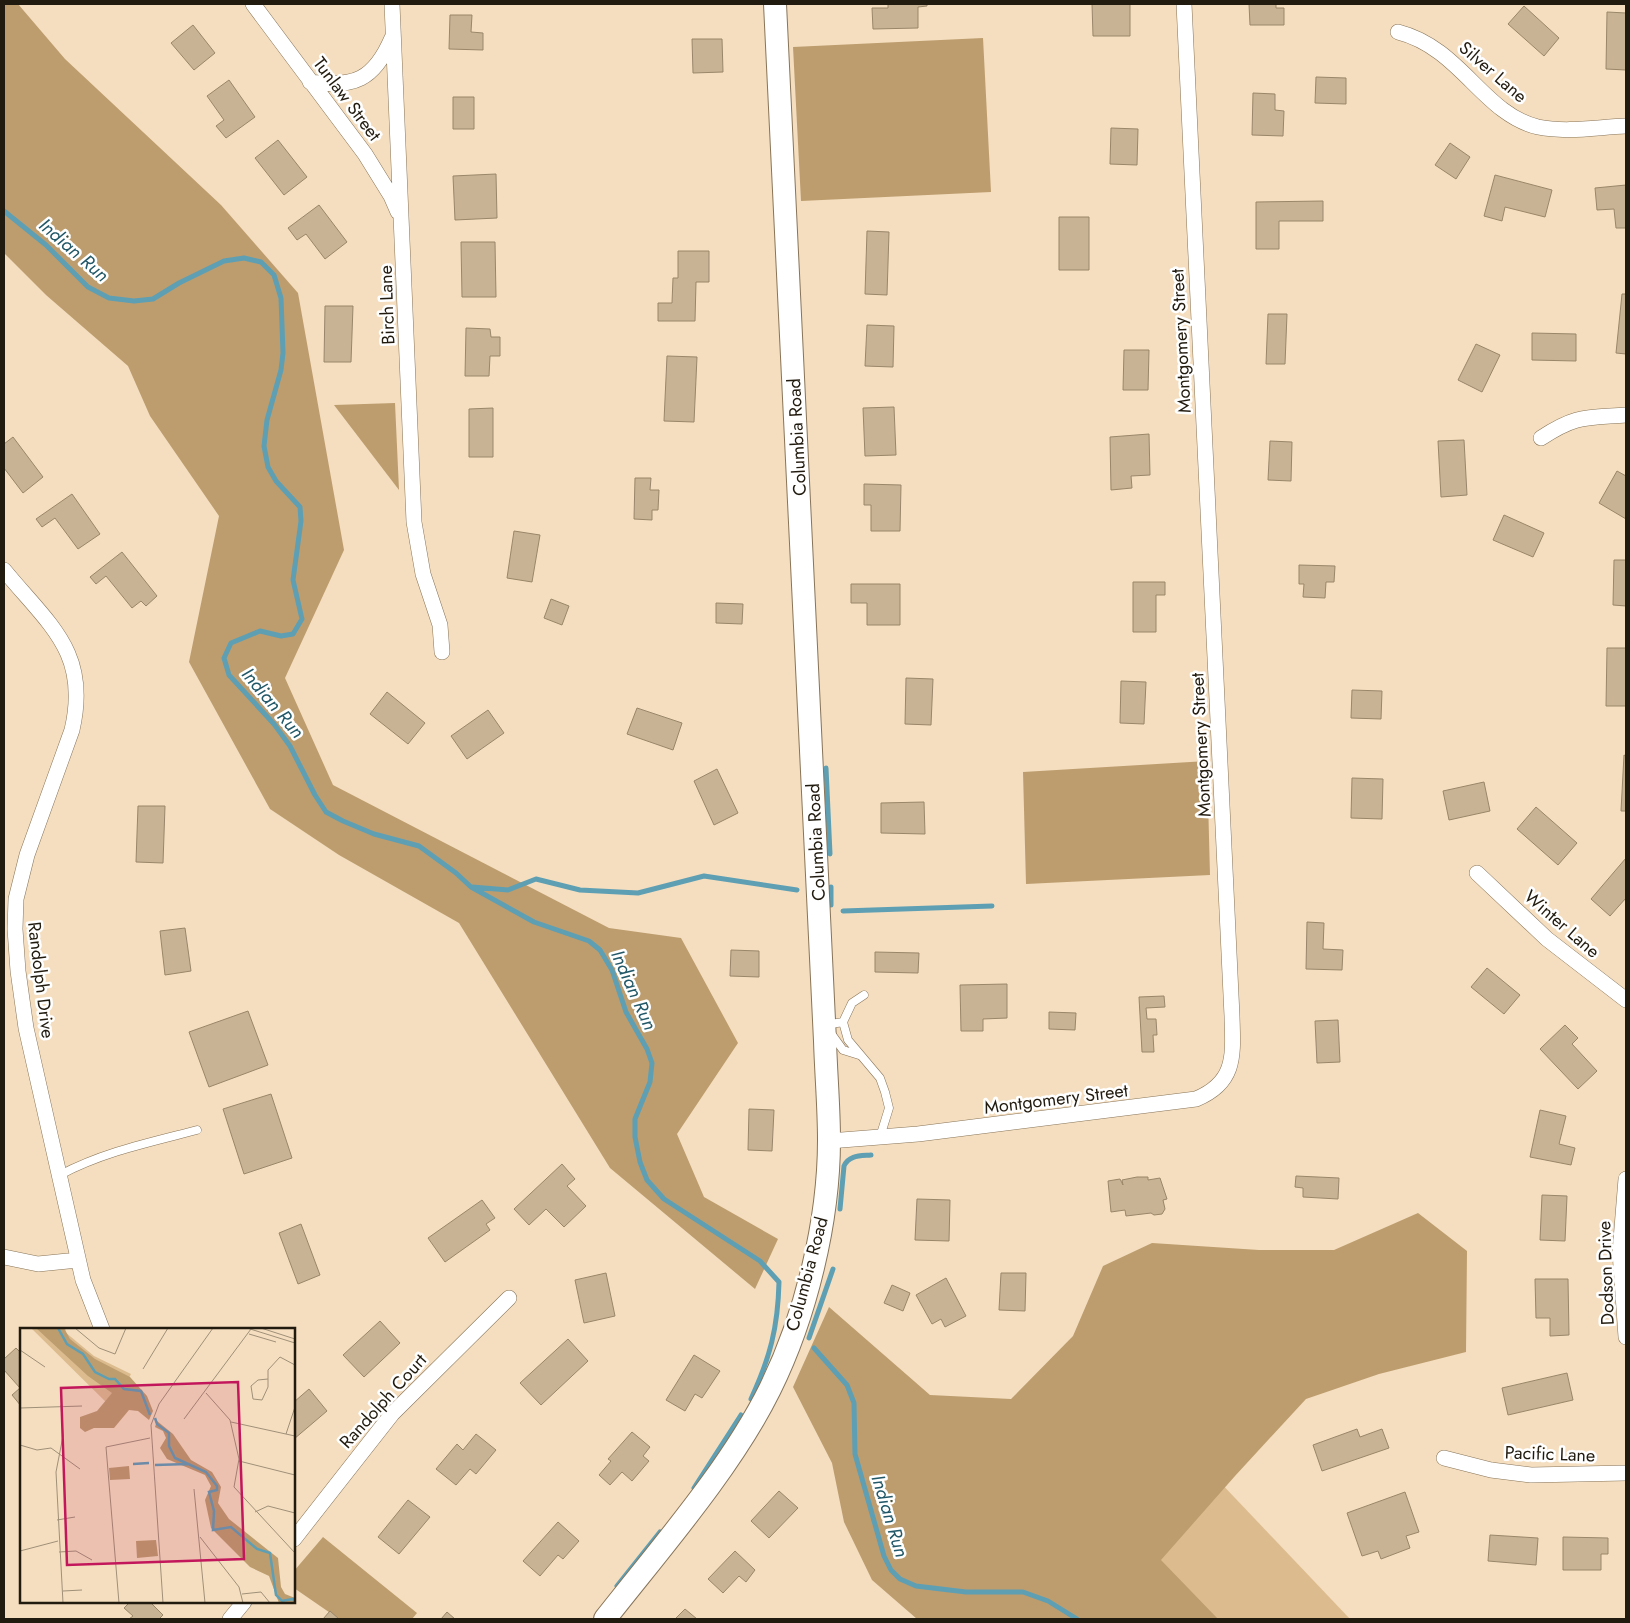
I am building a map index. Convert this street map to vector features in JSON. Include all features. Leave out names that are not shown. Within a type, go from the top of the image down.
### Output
[{"type":"street","name":"Tunlaw Street","points":[[253,4],[365,154],[391,196],[402,222]]},
{"type":"street","name":"Birch Lane","points":[[392,4],[414,522],[418,558],[440,625],[442,652]]},
{"type":"street","name":"Columbia Road","points":[[605,1619],[733,1451],[770,1389],[797,1319],[815,1255],[824,1210],[834,1023],[775,4]]},
{"type":"street","name":"Montgomery Street","points":[[829,1141],[962,1129],[1196,1099],[1217,1086],[1229,1070],[1233,1053],[1232,1016],[1184,4]]},
{"type":"street","name":"Silver Lane","points":[[1398,32],[1428,42],[1454,62],[1493,101],[1522,121],[1538,127],[1562,129],[1626,126]]},
{"type":"street","points":[[310,82],[348,83],[363,78],[375,69],[384,57],[393,34]]},
{"type":"street","points":[[1541,438],[1565,422],[1579,418],[1626,415]]},
{"type":"street","name":"Randolph Drive","points":[[4,570],[60,638],[70,657],[78,691],[72,730],[10,897],[14,916],[18,971],[26,1028],[82,1280],[102,1328]]},
{"type":"street","name":"Winter Lane","points":[[1477,873],[1547,939],[1626,1000]]},
{"type":"street","name":"Dodson Drive","points":[[1626,1178],[1620,1252],[1626,1336]]},
{"type":"street","points":[[4,1257],[38,1264],[78,1260]]},
{"type":"street","name":"Randolph Court","points":[[295,1537],[392,1414],[509,1298]]},
{"type":"street","name":"Pacific Lane","points":[[1444,1458],[1490,1470],[1531,1475],[1626,1473]]},
{"type":"street","points":[[230,1619],[243,1603]]},
{"type":"lane","points":[[834,1023],[852,1003],[864,995]]},
{"type":"lane","points":[[834,1023],[844,1050],[859,1055]]},
{"type":"lane","points":[[834,1023],[880,1078],[888,1108],[880,1137]]},
{"type":"lane","points":[[60,1175],[89,1161],[137,1145],[197,1130]]},
{"type":"shaded area","points":[[4,4],[18,4],[65,59],[221,205],[298,293],[344,550],[285,678],[333,785],[609,928],[681,938],[738,1043],[677,1134],[704,1197],[778,1239],[755,1289],[610,1168],[459,923],[339,855],[270,809],[189,662],[219,516],[150,416],[128,366],[46,295],[4,253]]},
{"type":"shaded area","points":[[983,38],[991,192],[801,201],[793,47]]},
{"type":"shaded area","points":[[395,403],[399,490],[334,405]]},
{"type":"shaded area","points":[[1207,761],[1210,875],[1026,884],[1023,772]]},
{"type":"shaded area","points":[[1418,1213],[1467,1251],[1466,1352],[1379,1374],[1306,1399],[1161,1560],[1218,1619],[917,1619],[872,1580],[844,1522],[832,1463],[793,1387],[829,1307],[930,1395],[1011,1399],[1073,1336],[1103,1266],[1152,1243],[1259,1250],[1334,1250]]},
{"type":"shaded area","points":[[1160,1419],[1350,1619],[1047,1619]]},
{"type":"shaded area","points":[[323,1537],[417,1613],[412,1619],[339,1619],[295,1589],[295,1570]]},
{"type":"building","points":[[888,4],[927,4],[927,6],[918,7],[918,28],[873,29],[872,8],[888,8]]},
{"type":"building","points":[[1092,4],[1130,4],[1130,36],[1093,36]]},
{"type":"building","points":[[1249,4],[1276,4],[1276,8],[1284,8],[1284,25],[1250,25]]},
{"type":"building","points":[[1524,6],[1559,38],[1544,56],[1508,24]]},
{"type":"building","points":[[1607,12],[1626,13],[1626,70],[1606,69]]},
{"type":"building","points":[[450,15],[472,15],[471,32],[483,33],[483,50],[449,49]]},
{"type":"building","points":[[193,25],[215,53],[194,70],[171,43]]},
{"type":"building","points":[[692,39],[722,39],[723,72],[693,73]]},
{"type":"building","points":[[1316,77],[1346,78],[1346,104],[1315,103]]},
{"type":"building","points":[[229,80],[255,117],[226,138],[216,126],[224,120],[207,96]]},
{"type":"building","points":[[1253,93],[1275,94],[1275,110],[1284,111],[1283,136],[1252,135]]},
{"type":"building","points":[[453,97],[474,97],[474,129],[453,129]]},
{"type":"building","points":[[1111,128],[1138,129],[1137,165],[1110,164]]},
{"type":"building","points":[[278,140],[307,177],[284,195],[255,158]]},
{"type":"building","points":[[1450,143],[1470,157],[1456,179],[1435,165]]},
{"type":"building","points":[[496,174],[497,218],[455,220],[453,176]]},
{"type":"building","points":[[1495,175],[1552,190],[1545,217],[1505,207],[1502,221],[1484,216]]},
{"type":"building","points":[[1626,185],[1626,228],[1616,228],[1614,209],[1597,210],[1595,188]]},
{"type":"building","points":[[1323,201],[1323,221],[1279,221],[1279,249],[1256,249],[1256,202]]},
{"type":"building","points":[[319,205],[347,242],[325,259],[306,234],[297,240],[288,228]]},
{"type":"building","points":[[1059,217],[1089,217],[1089,270],[1059,270]]},
{"type":"building","points":[[867,231],[889,232],[887,295],[865,294]]},
{"type":"building","points":[[461,242],[495,242],[496,297],[462,297]]},
{"type":"building","points":[[678,251],[709,251],[709,282],[696,282],[695,321],[658,321],[658,303],[672,303],[673,278],[678,278]]},
{"type":"building","points":[[1622,294],[1626,294],[1626,354],[1616,353]]},
{"type":"building","points":[[325,306],[353,306],[351,362],[324,362]]},
{"type":"building","points":[[1268,314],[1287,314],[1285,364],[1266,364]]},
{"type":"building","points":[[867,325],[894,326],[893,367],[865,366]]},
{"type":"building","points":[[466,328],[490,329],[491,337],[500,337],[500,356],[490,356],[489,376],[465,376]]},
{"type":"building","points":[[1532,333],[1576,334],[1576,361],[1532,360]]},
{"type":"building","points":[[1476,344],[1500,355],[1482,392],[1458,380]]},
{"type":"building","points":[[1124,350],[1149,350],[1148,390],[1123,390]]},
{"type":"building","points":[[667,356],[697,357],[694,422],[664,421]]},
{"type":"building","points":[[894,407],[896,455],[865,456],[863,408]]},
{"type":"building","points":[[493,408],[493,457],[469,457],[469,409]]},
{"type":"building","points":[[1149,434],[1150,475],[1131,476],[1132,488],[1111,490],[1110,437]]},
{"type":"building","points":[[13,437],[43,477],[23,493],[4,468],[4,444]]},
{"type":"building","points":[[1464,440],[1467,495],[1441,497],[1438,441]]},
{"type":"building","points":[[1270,441],[1292,442],[1291,481],[1268,480]]},
{"type":"building","points":[[1617,471],[1626,476],[1626,519],[1599,503]]},
{"type":"building","points":[[635,478],[651,478],[650,490],[659,490],[658,510],[652,510],[652,520],[634,519]]},
{"type":"building","points":[[864,484],[901,485],[900,531],[871,531],[871,505],[864,505]]},
{"type":"building","points":[[72,494],[100,534],[78,549],[55,518],[42,527],[36,519]]},
{"type":"building","points":[[1504,515],[1544,533],[1533,557],[1493,540]]},
{"type":"building","points":[[514,531],[540,535],[532,582],[507,578]]},
{"type":"building","points":[[122,552],[157,596],[146,606],[141,601],[132,608],[106,576],[96,584],[90,577]]},
{"type":"building","points":[[1614,560],[1626,560],[1626,606],[1613,605]]},
{"type":"building","points":[[1299,565],[1335,566],[1334,582],[1326,582],[1325,598],[1303,597],[1304,584],[1299,584]]},
{"type":"building","points":[[1133,582],[1165,582],[1165,595],[1156,595],[1156,632],[1133,632]]},
{"type":"building","points":[[851,584],[900,584],[900,625],[867,625],[867,603],[851,603]]},
{"type":"building","points":[[551,599],[569,606],[562,625],[544,618]]},
{"type":"building","points":[[716,603],[743,604],[742,624],[716,623]]},
{"type":"building","points":[[1607,648],[1626,648],[1626,706],[1606,706]]},
{"type":"building","points":[[906,678],[933,679],[931,725],[905,724]]},
{"type":"building","points":[[1121,681],[1146,682],[1144,724],[1120,723]]},
{"type":"building","points":[[1352,690],[1382,691],[1381,719],[1351,718]]},
{"type":"building","points":[[387,692],[425,723],[408,744],[370,714]]},
{"type":"building","points":[[637,708],[682,723],[673,750],[627,734]]},
{"type":"building","points":[[488,710],[504,733],[467,759],[451,736]]},
{"type":"building","points":[[1624,755],[1626,756],[1626,811],[1621,811]]},
{"type":"building","points":[[717,769],[738,813],[714,825],[694,781]]},
{"type":"building","points":[[1352,778],[1383,779],[1382,819],[1351,818]]},
{"type":"building","points":[[1484,782],[1490,811],[1449,820],[1443,791]]},
{"type":"building","points":[[924,802],[925,834],[881,833],[881,803]]},
{"type":"building","points":[[138,806],[165,806],[163,863],[136,862]]},
{"type":"building","points":[[1536,807],[1577,843],[1558,865],[1517,829]]},
{"type":"building","points":[[1626,858],[1626,898],[1610,916],[1591,899]]},
{"type":"building","points":[[1307,922],[1324,923],[1323,949],[1343,950],[1342,970],[1306,969]]},
{"type":"building","points":[[185,928],[191,971],[165,975],[160,931]]},
{"type":"building","points":[[731,950],[759,951],[759,977],[730,976]]},
{"type":"building","points":[[875,952],[919,953],[918,973],[875,972]]},
{"type":"building","points":[[1487,968],[1520,995],[1504,1014],[1471,987]]},
{"type":"building","points":[[1007,984],[1007,1018],[983,1019],[983,1031],[961,1031],[960,985]]},
{"type":"building","points":[[1164,996],[1165,1007],[1146,1008],[1147,1019],[1156,1019],[1157,1035],[1153,1035],[1154,1052],[1142,1052],[1139,997]]},
{"type":"building","points":[[248,1011],[268,1065],[209,1087],[189,1032]]},
{"type":"building","points":[[1049,1012],[1076,1013],[1075,1030],[1049,1029]]},
{"type":"building","points":[[1338,1020],[1340,1062],[1317,1063],[1315,1021]]},
{"type":"building","points":[[1565,1025],[1578,1038],[1572,1044],[1597,1071],[1578,1089],[1540,1049]]},
{"type":"building","points":[[271,1094],[292,1158],[244,1174],[223,1109]]},
{"type":"building","points":[[749,1109],[774,1110],[772,1151],[748,1150]]},
{"type":"building","points":[[1540,1110],[1566,1116],[1559,1144],[1575,1148],[1571,1165],[1530,1157]]},
{"type":"building","points":[[562,1164],[575,1179],[567,1186],[586,1206],[564,1227],[546,1209],[529,1225],[514,1209]]},
{"type":"building","points":[[1296,1176],[1339,1178],[1338,1199],[1303,1197],[1303,1188],[1295,1187]]},
{"type":"building","points":[[1148,1177],[1148,1180],[1160,1178],[1167,1199],[1163,1200],[1165,1209],[1162,1214],[1154,1215],[1151,1213],[1126,1216],[1125,1210],[1111,1212],[1108,1181],[1120,1179],[1123,1185],[1122,1180]]},
{"type":"building","points":[[1542,1195],[1567,1196],[1565,1241],[1540,1240]]},
{"type":"building","points":[[917,1199],[950,1200],[949,1241],[915,1240]]},
{"type":"building","points":[[482,1200],[495,1218],[486,1224],[490,1230],[445,1262],[428,1238]]},
{"type":"building","points":[[301,1224],[320,1275],[298,1284],[279,1233]]},
{"type":"building","points":[[606,1273],[615,1316],[584,1323],[575,1280]]},
{"type":"building","points":[[1001,1273],[1026,1273],[1025,1311],[999,1310]]},
{"type":"building","points":[[946,1278],[966,1316],[945,1327],[941,1319],[932,1324],[916,1295]]},
{"type":"building","points":[[1535,1279],[1568,1279],[1569,1335],[1550,1336],[1550,1318],[1536,1318]]},
{"type":"building","points":[[892,1285],[910,1293],[903,1311],[884,1303]]},
{"type":"building","points":[[380,1321],[400,1343],[364,1377],[343,1355]]},
{"type":"building","points":[[568,1339],[588,1361],[541,1405],[520,1383]]},
{"type":"building","points":[[16,1348],[20,1352],[20,1388],[4,1370],[4,1359]]},
{"type":"building","points":[[694,1355],[720,1371],[702,1398],[695,1394],[685,1411],[666,1400]]},
{"type":"building","points":[[1567,1373],[1573,1400],[1508,1415],[1502,1388]]},
{"type":"building","points":[[20,1388],[20,1405],[12,1395]]},
{"type":"building","points":[[309,1389],[327,1411],[295,1438],[295,1401]]},
{"type":"building","points":[[1357,1429],[1360,1437],[1382,1429],[1389,1448],[1322,1471],[1313,1445]]},
{"type":"building","points":[[632,1432],[650,1447],[643,1456],[649,1461],[632,1481],[622,1472],[610,1485],[599,1475],[611,1461],[608,1459]]},
{"type":"building","points":[[476,1434],[496,1450],[476,1474],[470,1469],[456,1485],[436,1469],[457,1444],[463,1450]]},
{"type":"building","points":[[779,1491],[798,1508],[769,1538],[751,1521]]},
{"type":"building","points":[[1405,1492],[1419,1532],[1406,1536],[1410,1548],[1381,1559],[1378,1551],[1362,1556],[1347,1513]]},
{"type":"building","points":[[408,1500],[430,1517],[399,1554],[378,1537]]},
{"type":"building","points":[[558,1522],[579,1541],[563,1559],[558,1555],[540,1576],[523,1561]]},
{"type":"building","points":[[1490,1535],[1538,1538],[1536,1565],[1488,1561]]},
{"type":"building","points":[[1563,1537],[1608,1538],[1608,1554],[1601,1554],[1601,1570],[1563,1570]]},
{"type":"building","points":[[735,1551],[755,1570],[746,1582],[739,1576],[723,1593],[708,1579]]},
{"type":"building","points":[[129,1603],[151,1603],[163,1615],[159,1619],[129,1619],[133,1616],[124,1608]]},
{"type":"building","points":[[685,1609],[697,1619],[675,1619]]},
{"type":"building","points":[[330,1611],[339,1619],[323,1619]]},
{"type":"building","points":[[447,1612],[455,1619],[441,1619]]},
{"type":"waterway","name":"Indian Run","points":[[4,211],[46,245],[88,287],[109,298],[134,301],[153,299],[179,283],[224,261],[244,258],[261,262],[274,275],[281,298],[283,353],[281,370],[267,420],[264,446],[268,467],[276,481],[300,507],[301,521],[293,580],[302,619],[293,634],[281,636],[260,631],[231,643],[224,658],[229,675],[274,724],[290,746],[315,795],[326,812],[374,834],[419,846],[456,873],[471,887],[534,922],[589,941],[600,950],[612,970],[626,1012],[647,1049],[652,1063],[650,1082],[635,1119],[635,1137],[640,1162],[647,1180],[664,1199],[760,1261],[779,1282],[777,1314],[772,1342],[751,1399]]},
{"type":"waterway","points":[[826,768],[830,854]]},
{"type":"waterway","points":[[472,887],[508,890],[536,879],[580,890],[638,893],[704,876],[797,890]]},
{"type":"waterway","points":[[831,887],[831,905]]},
{"type":"waterway","points":[[843,911],[992,906]]},
{"type":"waterway","points":[[840,1209],[846,1162],[859,1156],[871,1155]]},
{"type":"waterway","points":[[809,1338],[833,1269]]},
{"type":"waterway","name":"Indian Run","points":[[814,1348],[847,1385],[854,1403],[855,1454],[884,1556],[891,1570],[900,1579],[916,1586],[966,1592],[1023,1592],[1048,1601],[1077,1619]]},
{"type":"waterway","points":[[694,1488],[741,1415]]},
{"type":"waterway","points":[[617,1586],[660,1532]]}]
